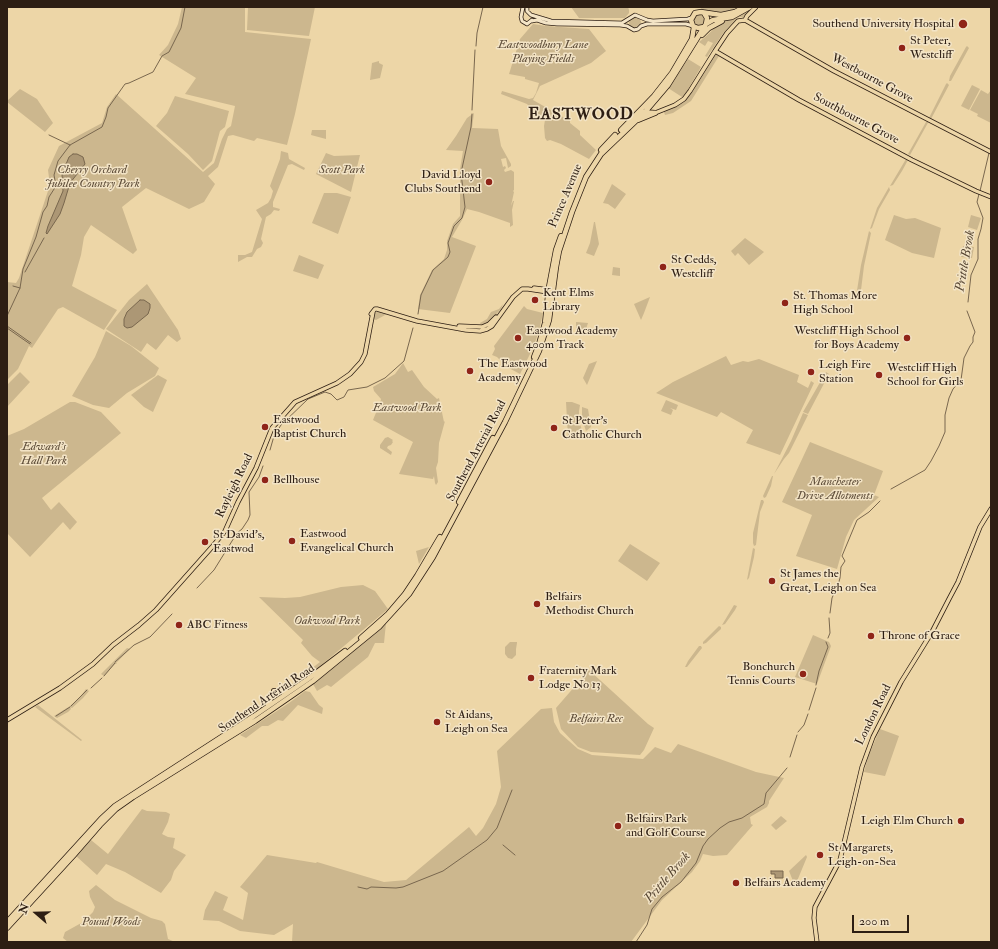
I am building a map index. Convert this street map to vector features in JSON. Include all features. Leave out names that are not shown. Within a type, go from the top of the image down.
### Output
[{"type":"highway","points":[[725,19],[713,20],[700,28],[694,26],[691,22],[691,18],[697,12],[721,15],[735,12],[744,7]]},
{"type":"highway","points":[[696,42],[709,28],[750,7]]},
{"type":"highway","points":[[696,42],[705,26],[707,18],[704,13]]},
{"type":"highway","name":"Prince Avenue","points":[[548,290],[559,242],[584,175],[602,148],[624,128],[654,96],[672,73],[692,39],[694,26]]},
{"type":"highway","name":"Prince Avenue","points":[[548,290],[568,224],[591,169],[601,154],[645,112],[668,85],[696,42]]},
{"type":"highway","points":[[624,128],[641,113],[655,113]]},
{"type":"highway","points":[[634,122],[655,113]]},
{"type":"highway","points":[[546,316],[550,292],[548,290]]},
{"type":"highway","points":[[546,316],[548,290]]},
{"type":"highway","name":"Southend Arterial Road","points":[[7,928],[116,809],[298,693],[379,627],[409,594],[432,560],[542,345],[549,320],[548,290]]},
{"type":"highway","name":"Southend Arterial Road","points":[[7,922],[101,819],[115,806],[290,691],[341,654],[380,622],[396,605],[405,591],[404,587],[410,587],[415,581],[486,455],[536,351],[546,316]]},
{"type":"highway","points":[[415,581],[430,559]]},
{"type":"highway","points":[[254,716],[307,683],[310,684]]},
{"type":"highway","points":[[265,708],[274,692],[290,691]]},
{"type":"highway","points":[[280,701],[298,693]]},
{"type":"main road","points":[[523,7],[522,19],[528,24],[537,20],[557,24],[620,25],[635,30],[647,24],[686,24],[694,26]]},
{"type":"main road","points":[[527,7],[532,21]]},
{"type":"main road","points":[[655,113],[675,105],[684,99],[715,51],[736,23],[740,20],[745,20],[746,16],[756,7]]},
{"type":"main road","points":[[522,15],[525,13],[542,19],[561,21],[622,23],[633,16],[653,21],[691,18]]},
{"type":"main road","points":[[639,17],[641,20],[641,26]]},
{"type":"main road","points":[[628,20],[629,27]]},
{"type":"main road","name":"Westbourne Grove","points":[[745,20],[834,71],[991,152]]},
{"type":"main road","name":"Southbourne Grove","points":[[715,51],[799,100],[910,159],[991,197]]},
{"type":"main road","name":"Rayleigh Road","points":[[7,720],[83,672],[156,610],[221,537],[256,468],[272,428],[295,402],[337,383],[353,371],[363,358],[374,310],[414,320],[482,328],[491,322],[507,305],[517,290],[522,287],[548,290]]},
{"type":"main road","name":"Rayleigh Road","points":[[513,297],[525,288],[548,290]]},
{"type":"main road","name":"London Road","points":[[817,942],[814,918],[815,907],[840,860],[865,757],[876,731],[901,682],[932,632],[957,585],[980,527],[991,509]]},
{"type":"green space","name":"Cherry Orchard Jubilee Country Park","points":[[182,7],[245,7],[245,32],[311,39],[287,145],[257,138],[254,141],[233,135],[228,136],[218,167],[208,176],[215,184],[204,202],[189,209],[146,188],[122,207],[137,250],[133,254],[91,225],[84,237],[81,255],[72,286],[117,310],[104,330],[63,307],[58,309],[32,348],[29,346],[18,369],[7,380],[7,282],[16,283],[19,278],[50,185],[48,170],[59,146],[102,123],[107,107],[116,94],[203,172],[214,163],[222,139],[227,129],[231,126],[235,106],[185,94],[196,78],[159,55],[168,45],[178,24]]},
{"type":"green space","points":[[248,7],[315,7],[309,36],[247,30]]},
{"type":"green space","points":[[571,7],[628,7],[629,13],[625,18],[579,18]]},
{"type":"green space","points":[[700,7],[738,7],[732,10],[720,12],[701,9]]},
{"type":"green space","points":[[750,9],[744,17],[739,17],[736,19],[724,32],[707,57],[705,56],[713,43],[708,41],[705,46],[699,42],[717,26]]},
{"type":"green space","points":[[699,14],[703,16],[705,20],[703,24],[699,26],[695,24],[693,20],[695,16]]},
{"type":"green space","points":[[635,17],[639,19],[641,23],[639,27],[635,29],[631,27],[629,23],[631,19]]},
{"type":"green space","name":"Eastwoodbury Lane Playing Fields","points":[[533,24],[589,29],[606,51],[591,63],[540,86],[533,100],[570,121],[570,123],[580,131],[580,135],[596,150],[589,159],[561,144],[550,140],[547,141],[545,138],[545,120],[541,115],[538,116],[527,104],[501,94],[502,91],[529,99],[533,98],[536,93],[539,83],[525,79],[525,77],[509,74],[520,39]]},
{"type":"green space","points":[[967,46],[969,48],[951,81],[949,81],[950,76]]},
{"type":"green space","points":[[715,54],[719,56],[691,101],[673,113],[665,115],[665,110],[678,105],[689,96]]},
{"type":"green space","points":[[688,59],[701,67],[682,97],[668,88]]},
{"type":"green space","points":[[379,61],[379,63],[383,65],[380,78],[370,80],[372,63]]},
{"type":"green space","points":[[947,83],[949,85],[931,119],[929,118]]},
{"type":"green space","points":[[972,85],[980,89],[969,110],[961,106]]},
{"type":"green space","points":[[20,89],[37,99],[53,123],[45,132],[7,102]]},
{"type":"green space","points":[[981,90],[988,94],[991,90],[991,123],[977,116],[978,114],[970,110]]},
{"type":"green space","points":[[175,96],[229,111],[225,127],[220,131],[212,161],[203,170],[188,154],[156,126],[167,113]]},
{"type":"green space","points":[[474,113],[472,128],[498,129],[501,146],[511,164],[508,168],[506,158],[501,159],[503,167],[505,166],[506,168],[504,170],[505,172],[511,170],[514,172],[514,192],[511,206],[514,201],[512,210],[513,225],[510,227],[510,223],[467,209],[452,237],[476,246],[450,313],[418,309],[420,295],[432,270],[444,259],[447,250],[447,241],[453,224],[460,216],[460,169],[463,151],[446,150],[467,118]]},
{"type":"green space","points":[[929,121],[910,155],[908,154],[926,122]]},
{"type":"green space","points":[[312,130],[326,130],[326,139],[311,135]]},
{"type":"green space","points":[[281,151],[288,153],[289,159],[305,168],[304,170],[292,164],[288,165],[273,202],[273,207],[280,209],[279,211],[274,210],[266,217],[261,239],[263,243],[261,247],[257,249],[252,257],[247,257],[238,262],[238,255],[245,255],[252,252],[262,219],[256,210],[268,203],[271,198],[273,191],[270,186],[280,159]]},
{"type":"green space","name":"Scott Park","points":[[326,153],[334,156],[360,155],[351,192],[316,174]]},
{"type":"green space","points":[[906,159],[908,160],[902,171],[893,185],[890,186]]},
{"type":"green space","points":[[612,184],[626,194],[615,209],[608,204],[603,203]]},
{"type":"green space","points":[[889,187],[890,190],[879,209],[872,228],[870,229],[877,208]]},
{"type":"green space","points":[[324,193],[337,193],[351,197],[338,234],[312,223]]},
{"type":"green space","points":[[894,215],[906,219],[915,218],[941,228],[934,258],[912,253],[885,240]]},
{"type":"green space","points":[[971,215],[981,218],[977,230],[968,227]]},
{"type":"green space","points":[[594,222],[599,244],[594,256],[586,253],[590,243]]},
{"type":"green space","points":[[869,231],[871,233],[864,266],[860,298],[858,299],[856,297],[861,265]]},
{"type":"green space","points":[[745,238],[764,252],[749,265],[738,253],[735,256],[731,251]]},
{"type":"green space","points":[[963,246],[974,247],[972,258],[961,257]]},
{"type":"green space","points":[[299,255],[324,265],[318,279],[293,271]]},
{"type":"green space","points":[[613,267],[620,268],[620,276],[612,275]]},
{"type":"green space","points":[[147,284],[178,330],[181,339],[177,342],[168,335],[156,350],[147,343],[141,352],[106,329],[129,300]]},
{"type":"green space","points":[[650,297],[644,313],[641,320],[634,304]]},
{"type":"green space","points":[[503,304],[501,309],[489,322],[481,325],[480,323],[487,319],[491,312],[499,309]]},
{"type":"green space","name":"Eastwood Academy 400m Track","points":[[524,306],[527,309],[543,313],[533,348],[520,374],[507,367],[497,357],[492,355],[495,349],[494,346]]},
{"type":"green space","points":[[378,311],[400,318],[387,314],[376,320],[373,319],[374,314]]},
{"type":"green space","points":[[576,322],[588,323],[584,335],[579,335],[576,333]]},
{"type":"green space","points":[[106,331],[131,346],[159,368],[155,376],[127,393],[109,408],[93,405],[72,396],[95,357]]},
{"type":"green space","points":[[726,356],[731,365],[743,361],[748,362],[759,359],[799,375],[797,382],[808,388],[811,381],[814,383],[780,455],[746,443],[753,430],[721,412],[717,417],[656,393],[673,382]]},
{"type":"green space","points":[[597,361],[587,385],[583,378],[589,364]]},
{"type":"green space","name":"Eastwood Park","points":[[403,363],[408,372],[412,370],[424,387],[437,399],[439,398],[444,422],[445,421],[439,443],[438,462],[436,468],[438,482],[436,485],[434,476],[433,479],[399,474],[413,442],[373,420],[381,399],[374,391],[373,387],[395,374]]},
{"type":"green space","points":[[20,372],[30,382],[7,407],[7,385]]},
{"type":"green space","points":[[826,372],[829,374],[808,414],[803,412]]},
{"type":"green space","points":[[158,375],[167,380],[153,412],[144,407],[131,395]]},
{"type":"green space","points":[[666,400],[678,405],[676,410],[670,408],[673,410],[671,415],[661,411]]},
{"type":"green space","name":"Edward's Hall Park","points":[[70,402],[75,402],[101,412],[121,433],[42,498],[51,510],[59,502],[77,522],[70,530],[63,522],[30,557],[7,533],[7,436],[24,429]]},
{"type":"green space","points":[[566,402],[572,402],[580,405],[579,421],[583,433],[579,436],[568,437]]},
{"type":"green space","points":[[582,407],[588,409],[591,427],[586,431],[582,419]]},
{"type":"green space","points":[[803,413],[808,415],[789,453],[774,474]]},
{"type":"green space","points":[[388,437],[393,440],[391,445],[387,448],[392,452],[391,455],[380,448],[380,445],[385,438]]},
{"type":"green space","name":"Manchester Drive Allotments","points":[[810,442],[883,471],[874,495],[879,497],[854,520],[846,537],[837,569],[796,556],[812,515],[782,502]]},
{"type":"green space","points":[[772,476],[771,486],[766,497],[764,498],[763,496]]},
{"type":"green space","points":[[761,500],[764,502],[760,512],[756,545],[754,546],[753,533]]},
{"type":"green space","points":[[630,544],[660,563],[647,581],[618,561]]},
{"type":"green space","points":[[429,547],[419,564],[416,551]]},
{"type":"green space","points":[[753,548],[755,549],[754,557],[749,578],[747,580]]},
{"type":"green space","name":"Oakwood Park","points":[[363,585],[375,591],[388,609],[319,667],[297,683],[296,686],[290,690],[284,691],[320,662],[312,656],[301,643],[303,640],[259,597],[300,597],[341,587]]},
{"type":"green space","points":[[734,605],[737,606],[735,610],[725,624],[722,625]]},
{"type":"green space","points":[[386,623],[384,643],[375,643],[368,657],[331,687],[327,685],[317,691],[313,684]]},
{"type":"green space","points":[[719,626],[721,629],[703,644],[703,642]]},
{"type":"green space","points":[[813,635],[829,642],[831,646],[817,684],[795,677]]},
{"type":"green space","points":[[510,642],[517,642],[516,655],[512,659],[508,658],[505,654],[505,647]]},
{"type":"green space","points":[[699,646],[702,648],[687,667],[685,667],[688,661]]},
{"type":"green space","points":[[127,648],[130,649],[116,663],[117,664],[115,664],[104,676],[101,674]]},
{"type":"green space","name":"Belfairs Rec","points":[[589,670],[654,728],[644,750],[640,755],[591,752],[578,747],[561,729],[556,708]]},
{"type":"green space","points":[[86,689],[89,691],[72,708],[70,707],[71,709],[68,712],[57,718],[54,716],[70,706]]},
{"type":"green space","points":[[305,691],[310,692],[319,705],[323,708],[322,714],[298,705],[283,721],[278,720],[268,726],[262,726],[246,738],[240,735],[289,703]]},
{"type":"green space","points":[[38,705],[82,740],[81,741],[35,707]]},
{"type":"green space","name":"Belfairs Park and Golf Course","points":[[552,708],[554,722],[560,733],[578,749],[592,755],[643,759],[655,747],[671,753],[678,744],[756,772],[784,778],[769,801],[767,807],[750,817],[751,824],[753,825],[727,855],[713,856],[703,854],[692,872],[662,900],[631,942],[292,942],[293,924],[274,935],[240,931],[219,921],[203,920],[205,910],[215,891],[228,897],[223,910],[243,920],[248,893],[240,887],[267,855],[317,862],[384,882],[406,880],[469,827],[476,836],[483,828],[496,804],[501,787],[497,751],[541,709]]},
{"type":"green space","points":[[880,729],[899,736],[885,776],[864,772],[868,757]]},
{"type":"green space","points":[[142,809],[147,811],[166,812],[170,814],[162,834],[175,838],[173,848],[186,855],[174,871],[171,880],[161,893],[125,872],[106,864],[97,875],[76,856],[91,840],[108,854]]},
{"type":"green space","points":[[781,816],[787,821],[776,830],[771,825]]},
{"type":"green space","points":[[806,855],[807,857],[795,886],[789,871]]},
{"type":"green space","name":"Pound Woods","points":[[96,885],[115,900],[151,918],[162,921],[165,924],[168,939],[175,942],[68,942],[63,938],[65,932],[83,922],[93,912],[95,907],[89,891]]},
{"type":"shaded area","points":[[73,154],[83,157],[85,164],[70,183],[60,214],[47,234],[48,226],[63,191],[62,174],[69,157]]},
{"type":"shaded area","points":[[140,300],[144,300],[150,304],[148,314],[132,327],[127,328],[124,326],[124,319],[127,312]]},
{"type":"shaded area","points":[[771,871],[783,871],[783,878],[775,878],[775,874],[771,874]]},
{"type":"waterway","points":[[7,316],[20,288],[23,269],[36,237],[43,212],[47,206],[49,197],[56,186],[54,175],[58,161],[70,145],[102,127],[108,108],[125,84],[153,72],[162,56],[169,52],[181,28],[185,7]]},
{"type":"waterway","points":[[476,46],[477,33],[483,7]]},
{"type":"waterway","points":[[472,110],[475,50]]},
{"type":"waterway","points":[[418,314],[421,295],[433,270],[448,257],[450,252],[448,243],[454,226],[462,218],[465,207],[461,173],[471,127],[472,114]]},
{"type":"waterway","points":[[49,135],[70,145]]},
{"type":"waterway","name":"Prittle Brook","points":[[980,191],[989,153]]},
{"type":"waterway","name":"Prittle Brook","points":[[968,302],[971,275],[978,259],[978,239],[983,218],[977,202],[979,194]]},
{"type":"waterway","points":[[25,272],[44,238]]},
{"type":"waterway","points":[[13,286],[20,288]]},
{"type":"waterway","name":"Prittle Brook","points":[[891,489],[925,470],[939,446],[945,432],[945,415],[949,398],[953,389],[961,380],[964,358],[973,342],[975,332],[967,311]]},
{"type":"waterway","points":[[7,326],[31,343]]},
{"type":"waterway","points":[[7,328],[30,344]]},
{"type":"waterway","points":[[270,450],[274,436],[281,425],[308,399],[325,392],[331,394],[337,400],[344,397],[348,390],[367,387],[385,378],[404,361],[413,328]]},
{"type":"waterway","points":[[197,588],[214,570],[237,533],[242,529],[248,520],[250,515],[249,492],[259,477],[263,466]]},
{"type":"waterway","name":"Prittle Brook","points":[[838,585],[841,567],[845,561],[842,556],[857,520],[869,512],[880,501]]},
{"type":"waterway","name":"Prittle Brook","points":[[830,613],[832,598],[836,589]]},
{"type":"waterway","points":[[115,662],[134,645],[150,637],[172,614]]},
{"type":"waterway","name":"Prittle Brook","points":[[828,638],[830,633],[829,618]]},
{"type":"waterway","name":"Prittle Brook","points":[[816,685],[819,671],[828,647],[826,642]]},
{"type":"waterway","points":[[104,676],[115,663]]},
{"type":"waterway","points":[[91,688],[102,678]]},
{"type":"waterway","name":"Prittle Brook","points":[[809,710],[816,688]]},
{"type":"waterway","points":[[71,706],[87,690]]},
{"type":"waterway","points":[[56,716],[70,707]]},
{"type":"waterway","name":"Prittle Brook","points":[[798,732],[804,725],[808,714]]},
{"type":"waterway","name":"Prittle Brook","points":[[790,757],[797,735]]},
{"type":"waterway","name":"Prittle Brook","points":[[636,942],[647,925],[652,909],[662,897],[681,882],[696,863],[703,846],[708,839],[729,822],[742,818],[764,804],[766,793],[787,768]]},
{"type":"waterway","points":[[358,887],[367,889],[371,887],[403,887],[443,871],[487,840],[497,828],[512,790]]},
{"type":"waterway","points":[[503,845],[515,855]]},
{"type":"place","name":"Southend University Hospital","points":[[963,24]]},
{"type":"place","name":"St Peter, Westcliff","points":[[902,48]]},
{"type":"place","name":"David Lloyd Clubs Southend","points":[[489,182]]},
{"type":"place","name":"St Cedds, Westcliff","points":[[663,267]]},
{"type":"place","name":"Kent Elms Library","points":[[535,300]]},
{"type":"place","name":"St. Thomas More High School","points":[[785,303]]},
{"type":"place","name":"Eastwood Academy 400m Track","points":[[518,338]]},
{"type":"place","name":"Westcliff High School for Boys Academy","points":[[907,338]]},
{"type":"place","name":"The Eastwood Academy","points":[[470,371]]},
{"type":"place","name":"Leigh Fire Station","points":[[811,372]]},
{"type":"place","name":"Westcliff High School for Girls","points":[[879,375]]},
{"type":"place","name":"Eastwood Baptist Church","points":[[265,427]]},
{"type":"place","name":"St Peter's Catholic Church","points":[[554,428]]},
{"type":"place","name":"Bellhouse","points":[[265,480]]},
{"type":"place","name":"Eastwood Evangelical Church","points":[[292,541]]},
{"type":"place","name":"St David's, Eastwod","points":[[205,542]]},
{"type":"place","name":"St James the Great, Leigh on Sea","points":[[772,581]]},
{"type":"place","name":"Belfairs Methodist Church","points":[[537,604]]},
{"type":"place","name":"ABC Fitness","points":[[179,625]]},
{"type":"place","name":"Throne of Grace","points":[[871,636]]},
{"type":"place","name":"Bonchurch Tennis Courts","points":[[803,674]]},
{"type":"place","name":"Fraternity Mark Lodge No 13","points":[[531,678]]},
{"type":"place","name":"St Aidans, Leigh on Sea","points":[[437,722]]},
{"type":"place","name":"Leigh Elm Church","points":[[961,821]]},
{"type":"place","name":"Belfairs Park and Golf Course","points":[[618,826]]},
{"type":"place","name":"St Margarets, Leigh-on-Sea","points":[[820,855]]},
{"type":"place","name":"Belfairs Academy","points":[[736,883]]},
{"type":"district","name":"EASTWOOD","points":[[581,116]]}]
